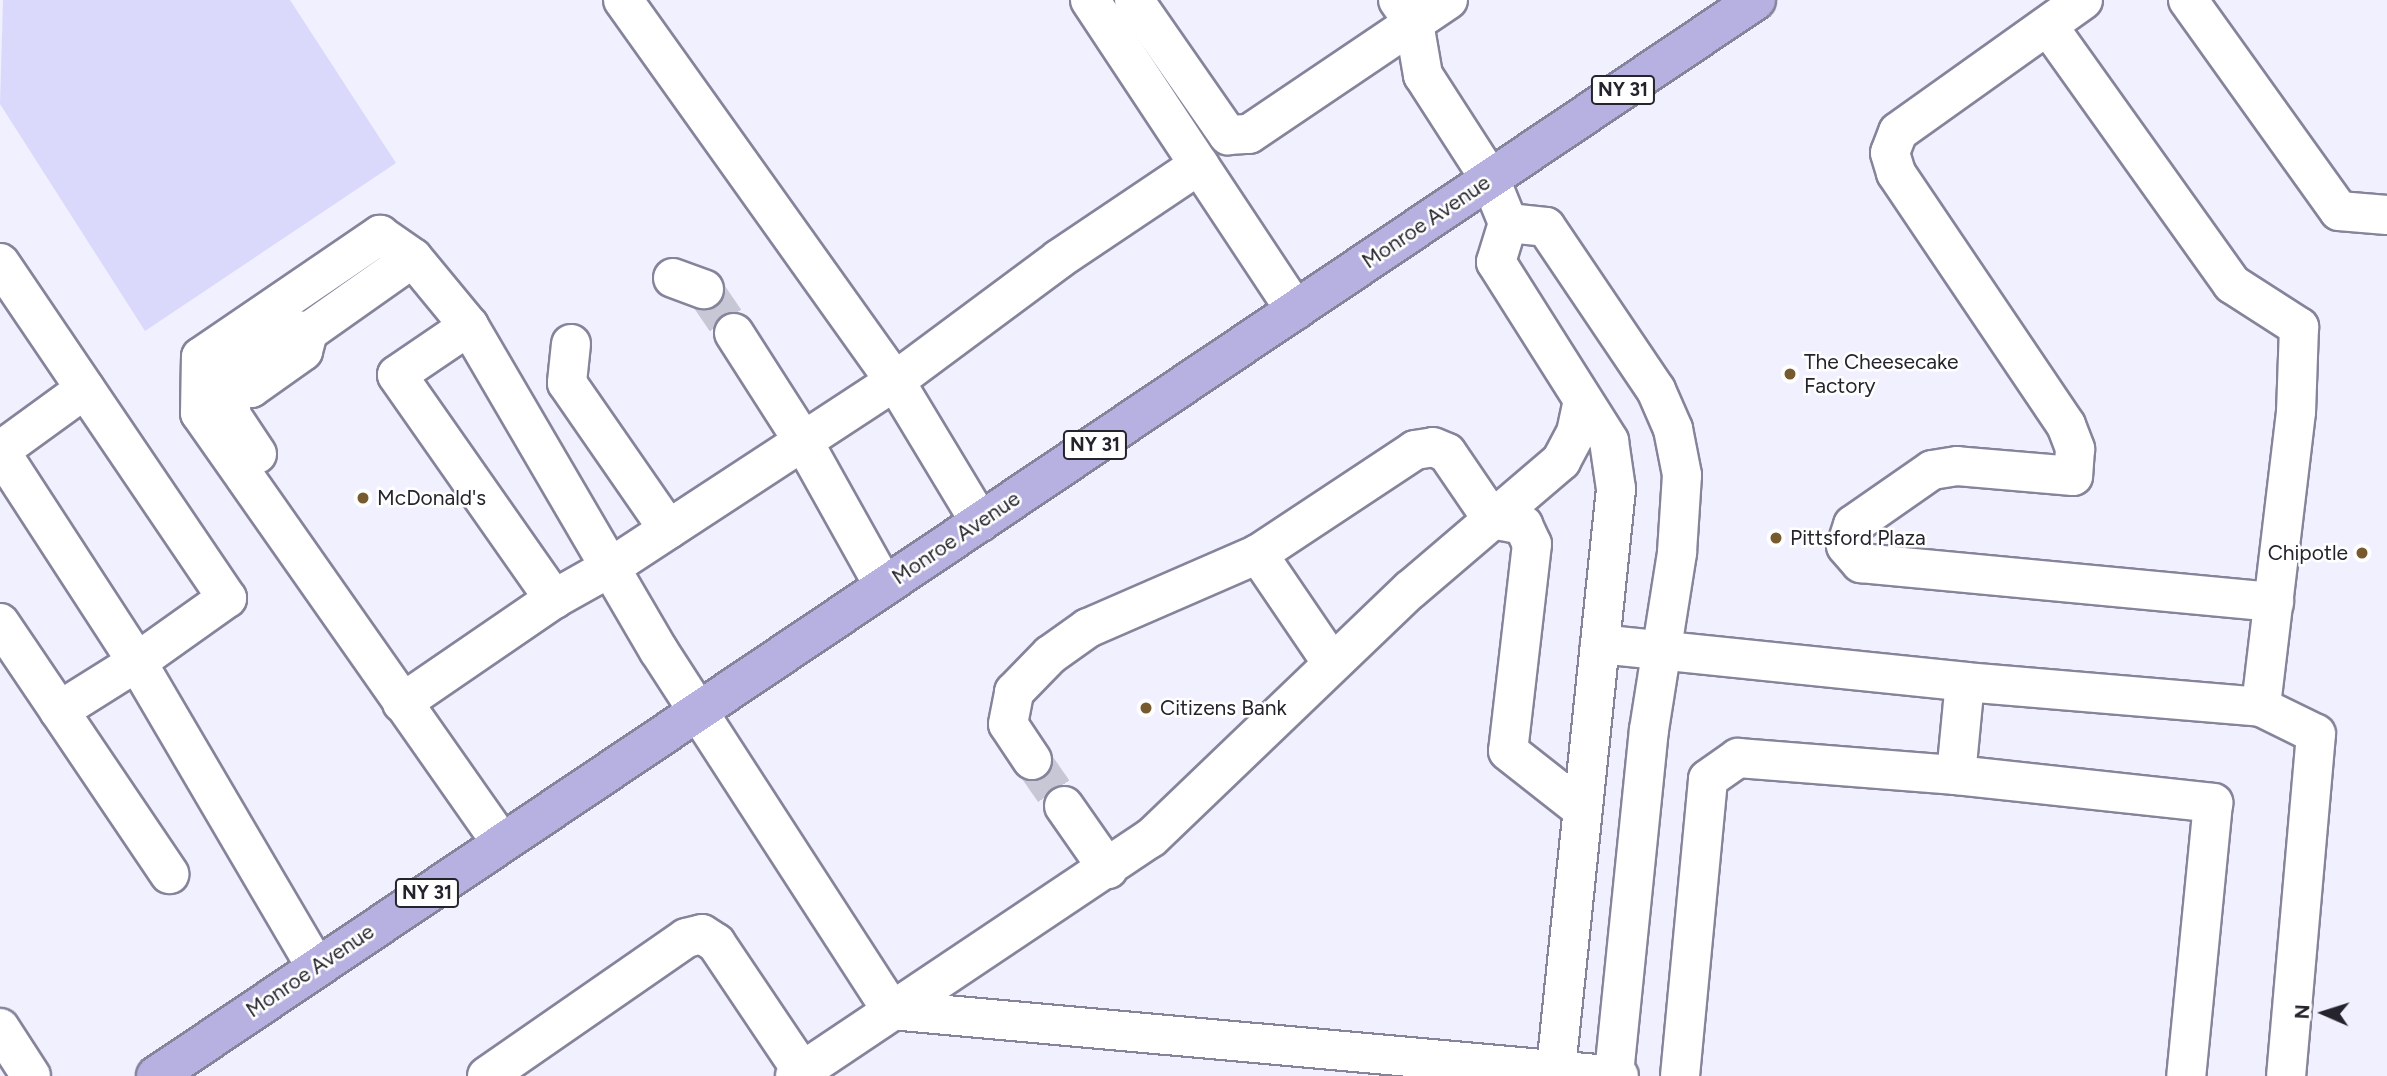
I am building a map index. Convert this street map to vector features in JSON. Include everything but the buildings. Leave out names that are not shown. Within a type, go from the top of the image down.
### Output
[{"type":"main road","name":"Monroe Avenue","points":[[156,1076],[1756,0]]},
{"type":"lane","points":[[623,0],[895,381],[980,522]]},
{"type":"lane","points":[[1090,0],[1295,310]]},
{"type":"lane","points":[[1134,0],[1228,135],[1249,134],[1406,12],[1448,0]]},
{"type":"lane","points":[[2084,0],[1898,132],[1890,153],[1896,173],[2066,425],[2075,449],[2073,476],[1957,466],[1932,471],[1853,525],[1846,546],[1861,563],[2274,602]]},
{"type":"lane","points":[[2188,0],[2339,211],[2387,215]]},
{"type":"lane","points":[[1406,12],[1423,75],[1490,179],[1508,223],[1496,262],[1583,404],[1609,441],[1616,489],[1556,1069]]},
{"type":"lane","points":[[2048,26],[2232,284],[2299,327],[2296,412],[2261,707]]},
{"type":"lane","points":[[398,696],[554,599],[611,567],[895,381],[1059,259],[1199,165]]},
{"type":"lane","points":[[891,1010],[1469,1065],[1556,1069],[1616,1076],[1649,729],[1677,554],[1682,475],[1673,429],[1656,390],[1546,227],[1508,223]]},
{"type":"lane","points":[[501,842],[200,413],[201,357],[380,235],[412,258],[470,326],[699,711],[891,1010]]},
{"type":"lane","points":[[398,696],[391,661],[231,415],[230,387],[232,365],[286,328],[308,332],[412,258]]},
{"type":"lane","points":[[0,263],[227,598],[137,662],[59,711]]},
{"type":"lane","points":[[470,326],[397,375],[554,599]]},
{"type":"lane","points":[[734,333],[803,441],[884,586]]},
{"type":"lane","points":[[571,344],[567,383],[668,529]]},
{"type":"lane","points":[[85,389],[1,450],[137,662],[316,967]]},
{"type":"lane","points":[[486,1076],[686,938],[702,934],[716,943],[799,1073],[1108,869],[1189,803],[1332,663],[1492,519],[1561,461],[1576,433],[1583,404]]},
{"type":"lane","points":[[1032,760],[1008,724],[1014,692],[1050,655],[1088,628],[1258,554],[1415,450],[1433,447],[1447,453],[1492,519],[1522,525],[1532,544],[1508,751],[1583,810]]},
{"type":"lane","points":[[1258,554],[1332,663]]},
{"type":"lane","points":[[0,623],[169,874]]},
{"type":"lane","points":[[1600,643],[1965,682],[2261,707],[2316,733],[2286,1076]]},
{"type":"lane","points":[[1956,775],[1965,682]]},
{"type":"lane","points":[[1680,1076],[1708,779],[1738,758],[1956,775],[2213,803],[2186,1076]]},
{"type":"lane","points":[[1064,806],[1108,869]]},
{"type":"lane","points":[[0,1028],[31,1076]]},
{"type":"shaded area","points":[[3,0],[290,0],[396,163],[145,331],[0,104]]},
{"type":"tunnel","points":[[704,289],[734,333]]},
{"type":"tunnel","points":[[1032,760],[1064,806]]},
{"type":"place","name":"The Cheesecake Factory","points":[[1790,374]]},
{"type":"place","name":"McDonald's","points":[[363,498]]},
{"type":"place","name":"Pittsford Plaza","points":[[1776,538]]},
{"type":"place","name":"Chipotle","points":[[2362,553]]},
{"type":"place","name":"Citizens Bank","points":[[1146,708]]}]
